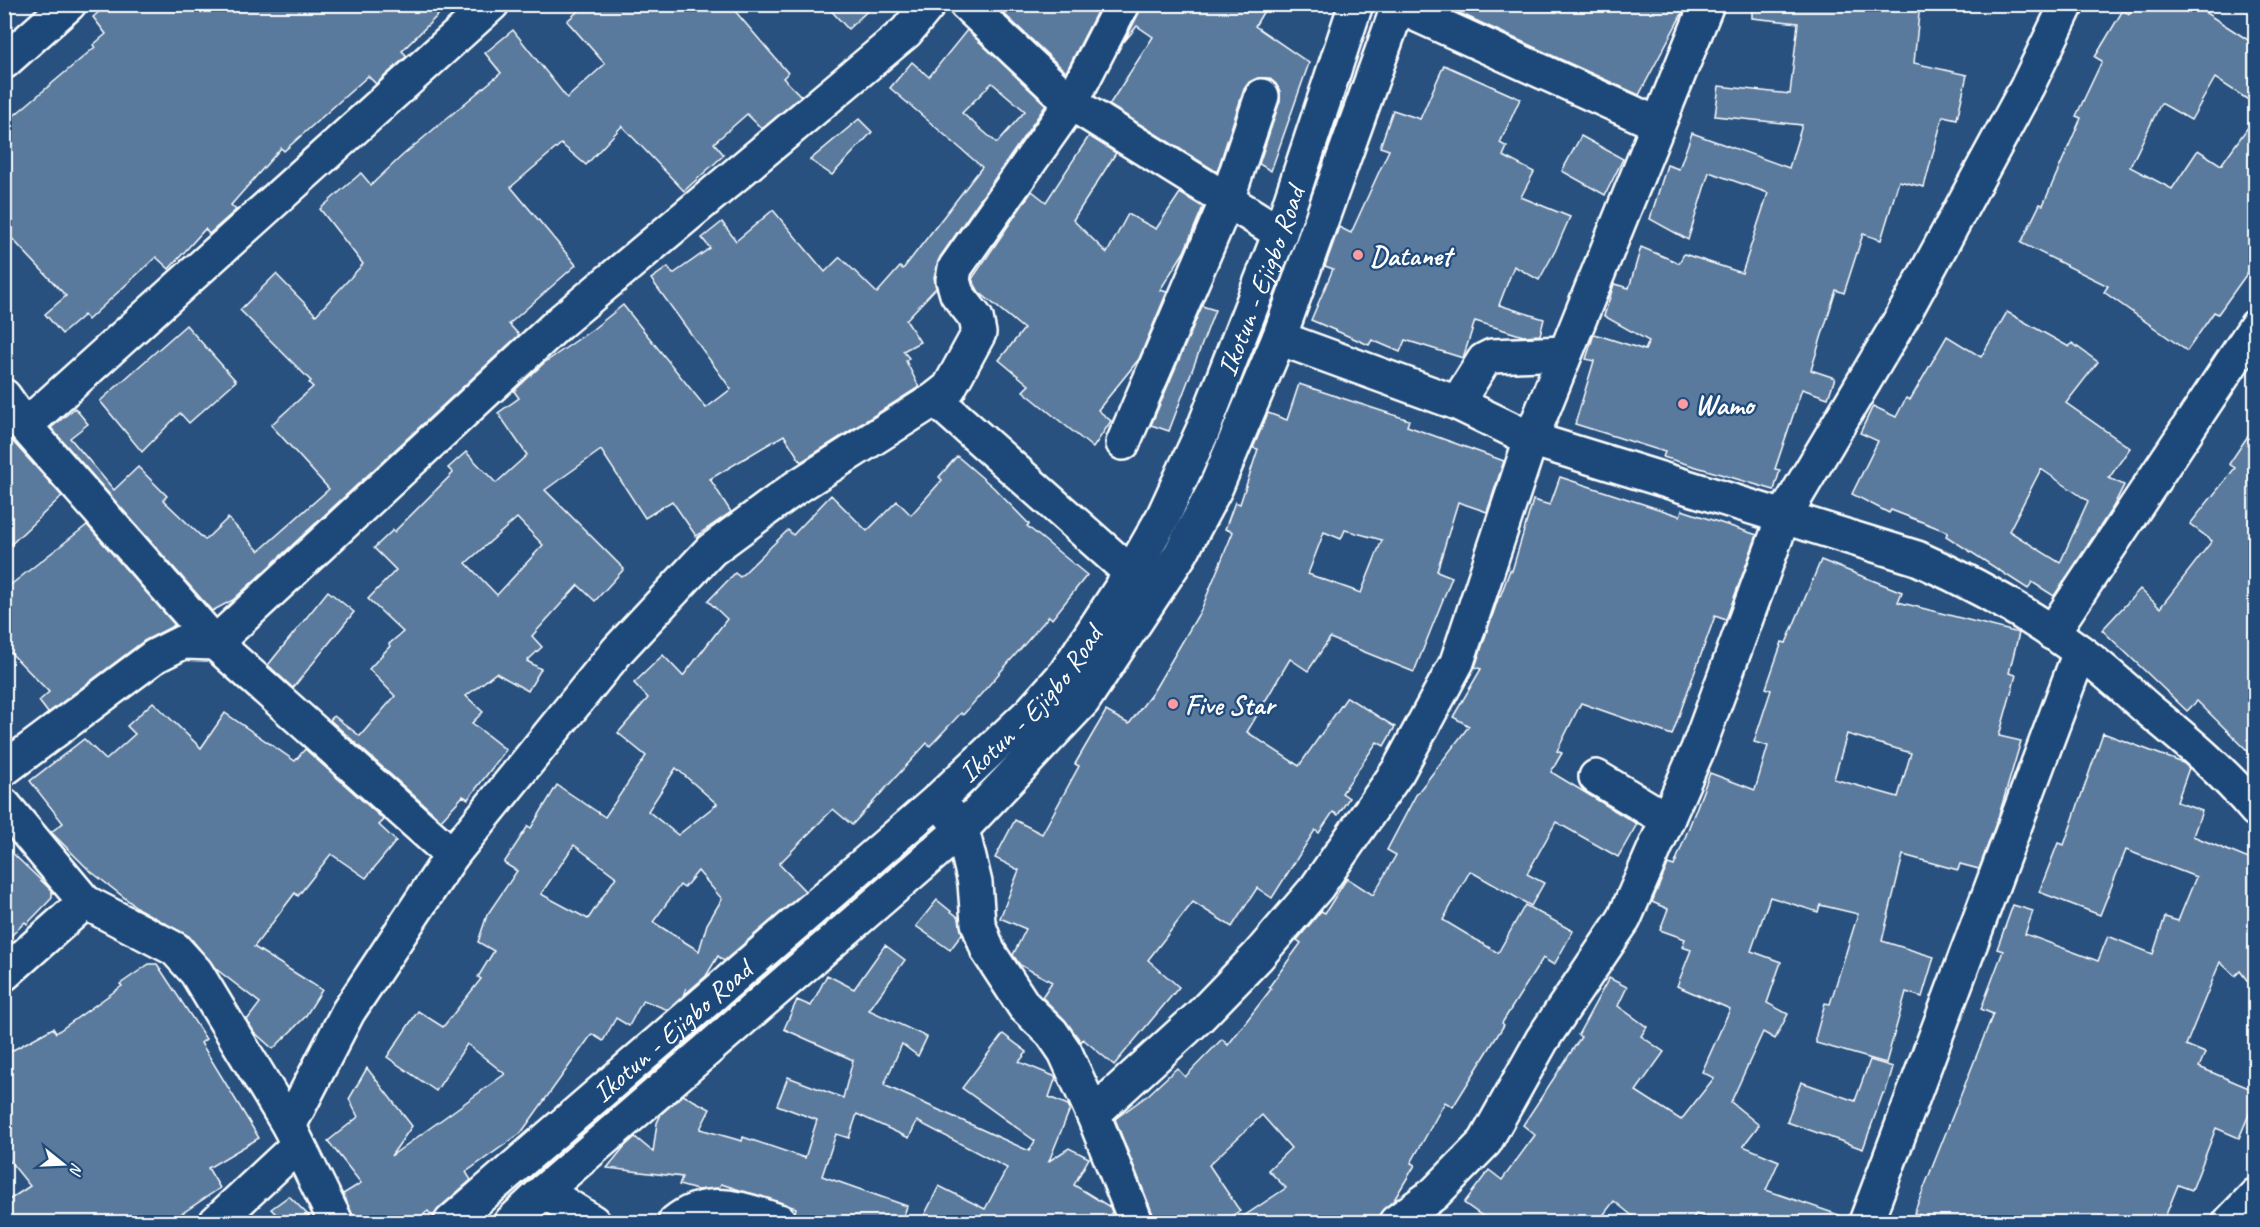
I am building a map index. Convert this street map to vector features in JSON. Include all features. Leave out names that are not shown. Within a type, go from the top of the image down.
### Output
[{"type":"street","points":[[4,62],[69,4]]},
{"type":"street","points":[[24,426],[492,4]]},
{"type":"street","points":[[4,769],[155,656],[183,642],[215,643],[560,322],[906,32],[929,4]]},
{"type":"street","points":[[966,4],[1071,103],[1280,234]]},
{"type":"street","points":[[216,1222],[294,1135],[348,1012],[452,855],[618,650],[711,550],[795,488],[949,388],[979,333],[976,318],[957,294],[953,280],[955,268],[1071,103],[1122,4]]},
{"type":"street","name":"Ikotun - Ejigbo Road","points":[[451,1222],[938,800],[1039,704],[1065,674],[1131,573],[1163,517],[1203,430],[1280,234],[1356,4]]},
{"type":"street","points":[[1093,1114],[1200,1016],[1258,956],[1317,887],[1398,771],[1457,662],[1531,439],[1707,4]]},
{"type":"street","points":[[1396,1222],[1434,1194],[1485,1142],[1542,1040],[1624,919],[1698,749],[1783,518],[1904,314],[2027,87],[2067,4]]},
{"type":"street","points":[[1397,5],[1658,124]]},
{"type":"street","name":"Ikotun - Ejigbo Road","points":[[510,1222],[962,829],[1083,700],[1180,553],[1216,487],[1279,338],[1397,5]]},
{"type":"street","points":[[1123,443],[1227,200],[1262,96]]},
{"type":"street","points":[[2052,633],[2256,326]]},
{"type":"street","points":[[1279,338],[1457,403],[1531,439],[1917,558],[1964,580],[2080,652],[2205,757],[2231,781],[2256,810]]},
{"type":"street","points":[[1457,403],[1484,360],[1492,356],[1564,354]]},
{"type":"street","points":[[4,396],[24,426],[215,643],[452,855]]},
{"type":"street","points":[[934,399],[1131,573]]},
{"type":"street","points":[[1866,1222],[2080,652]]},
{"type":"street","points":[[1596,777],[1668,818]]},
{"type":"street","points":[[938,800],[962,829],[975,883],[978,922],[988,951],[1024,1006],[1052,1033],[1065,1052],[1093,1114],[1136,1222]]},
{"type":"street","points":[[4,805],[85,902],[175,949],[196,972],[294,1135],[336,1222]]},
{"type":"street","points":[[4,974],[85,902]]},
{"type":"street","points":[[544,1191],[593,1222]]},
{"type":"street","points":[[2230,1222],[2256,1195]]},
{"type":"street","points":[[675,1222],[685,1214],[706,1207],[739,1207],[779,1221]]},
{"type":"building","points":[[108,4],[449,4],[402,51],[407,56],[376,84],[368,76],[284,151],[281,148],[231,205],[236,210],[209,234],[205,229],[169,269],[156,257],[88,320],[84,315],[62,334],[45,314],[66,296],[4,230],[4,124],[95,47],[93,45],[106,34],[93,17]]},
{"type":"building","points":[[586,4],[729,4],[788,73],[783,78],[801,96],[762,129],[747,114],[714,143],[724,155],[684,191],[622,126],[586,165],[561,144],[511,187],[576,265],[509,324],[519,335],[233,600],[212,611],[51,428],[75,408],[88,424],[70,438],[114,490],[138,467],[167,496],[163,500],[205,540],[228,518],[259,551],[329,489],[271,425],[313,387],[309,383],[311,381],[240,310],[276,274],[316,315],[363,264],[320,209],[361,173],[371,185],[403,155],[501,73],[485,53],[513,30],[567,98],[605,64],[567,21]]},
{"type":"building","points":[[825,4],[875,4],[848,29]]},
{"type":"building","points":[[1002,4],[1101,4],[1066,72],[999,9]]},
{"type":"building","points":[[1141,4],[1268,4],[1255,26],[1309,63],[1271,171],[1259,164],[1280,101],[1280,92],[1269,78],[1258,78],[1249,82],[1244,89],[1217,172],[1109,105],[1153,37],[1137,26],[1124,42],[1139,13]]},
{"type":"building","points":[[1440,4],[1687,4],[1639,95]]},
{"type":"building","points":[[1752,4],[1920,4],[1914,63],[1967,75],[1957,119],[1943,116],[1924,187],[1899,181],[1881,240],[1863,234],[1844,293],[1836,290],[1811,370],[1835,378],[1828,398],[1802,389],[1775,469],[1780,470],[1774,490],[1663,457],[1665,452],[1575,424],[1594,361],[1586,359],[1594,334],[1645,350],[1649,341],[1604,316],[1614,284],[1629,288],[1641,247],[1679,263],[1684,254],[1742,273],[1768,193],[1709,172],[1688,240],[1650,219],[1667,165],[1679,169],[1692,133],[1789,168],[1802,125],[1715,116],[1719,86],[1790,94],[1798,23],[1752,18]]},
{"type":"building","points":[[2135,4],[2192,4],[2256,45],[2256,105],[2215,78],[2191,120],[2161,103],[2130,167],[2172,189],[2198,150],[2221,165],[2256,116],[2256,261],[2218,314],[2214,312],[2187,351],[2104,292],[2108,286],[2021,243],[2040,204],[2043,205],[2081,118],[2076,116],[2102,61],[2095,57],[2123,10],[2129,14]]},
{"type":"building","points":[[967,30],[1046,105],[940,257],[934,277],[936,288],[906,320],[920,342],[903,351],[909,358],[906,361],[919,387],[801,462],[784,435],[710,479],[731,512],[696,536],[672,501],[645,518],[601,450],[545,490],[624,569],[595,601],[578,585],[532,636],[542,647],[527,661],[541,669],[528,691],[496,673],[466,696],[483,712],[472,723],[506,750],[468,799],[463,796],[441,820],[330,720],[334,716],[360,736],[395,696],[369,669],[390,646],[389,644],[403,632],[368,599],[396,570],[374,548],[393,530],[394,532],[453,473],[448,468],[466,452],[496,483],[527,455],[498,413],[519,398],[514,391],[544,363],[623,305],[706,408],[731,389],[651,279],[668,267],[673,274],[710,248],[702,238],[722,222],[736,241],[773,210],[825,272],[840,257],[877,293],[900,267],[903,269],[982,167],[890,88],[912,62],[929,77]],"holes":[[[992,83],[1025,111],[997,143],[962,113]],[[517,518],[543,545],[497,595],[466,563]]]},
{"type":"building","points":[[1444,65],[1520,99],[1500,143],[1507,147],[1503,156],[1534,172],[1521,197],[1570,217],[1539,280],[1514,266],[1499,305],[1544,319],[1540,335],[1523,336],[1475,321],[1463,358],[1405,340],[1400,352],[1372,340],[1369,345],[1311,320],[1333,269],[1325,266],[1339,227],[1351,233],[1389,150],[1380,147],[1393,110],[1420,119]]},
{"type":"building","points":[[859,119],[872,132],[832,175],[810,160]]},
{"type":"building","points":[[1089,136],[1116,153],[1073,220],[1107,253],[1128,214],[1156,229],[1180,193],[1203,207],[1184,252],[1160,290],[1167,292],[1139,359],[1098,410],[1111,421],[1093,448],[1023,391],[1029,385],[999,360],[1024,329],[979,292],[972,279],[1032,191],[1046,202]]},
{"type":"building","points":[[1581,136],[1623,159],[1605,195],[1562,171]]},
{"type":"building","points":[[1202,306],[1215,310],[1169,431],[1151,425]]},
{"type":"building","points":[[2007,312],[2069,347],[2072,343],[2098,362],[2066,403],[2130,448],[2109,478],[2124,485],[2113,507],[2054,596],[2032,582],[2028,589],[1946,536],[1948,532],[1891,510],[1889,513],[1852,494],[1878,441],[1860,433],[1873,406],[1896,417],[1906,398],[1910,400],[1947,336],[1981,357]],"holes":[[[2041,469],[2088,501],[2060,563],[2009,531]]]},
{"type":"building","points":[[186,325],[236,381],[189,423],[180,413],[142,452],[100,401]]},
{"type":"building","points":[[1299,384],[1409,420],[1407,426],[1504,461],[1487,512],[1458,502],[1437,571],[1452,577],[1414,672],[1330,638],[1308,671],[1290,659],[1247,732],[1299,766],[1347,697],[1395,727],[1384,746],[1377,742],[1342,793],[1349,798],[1338,815],[1333,812],[1319,833],[1315,830],[1272,898],[1257,888],[1232,927],[1193,902],[1148,960],[1179,987],[1114,1065],[1083,1039],[1081,1042],[1065,1020],[1042,997],[1052,982],[1020,965],[1013,955],[1026,929],[1000,918],[1019,870],[995,858],[1015,820],[1042,834],[1079,766],[1075,764],[1106,711],[1129,724],[1153,692],[1201,610],[1233,532],[1225,529],[1235,502],[1240,504],[1258,449],[1253,448],[1268,413],[1287,420]],"holes":[[[1345,530],[1382,540],[1361,593],[1308,574],[1324,532],[1341,539]]]},
{"type":"building","points":[[2256,424],[2256,759],[2197,701],[2187,711],[2102,630],[2140,589],[2160,608],[2212,541],[2190,524],[2235,468],[2229,464]]},
{"type":"building","points":[[4,432],[62,496],[4,551]]},
{"type":"building","points":[[957,456],[993,487],[1029,524],[1027,526],[1087,575],[1052,619],[1049,616],[963,715],[961,713],[930,746],[927,743],[852,825],[833,809],[779,864],[805,891],[724,961],[718,956],[706,976],[684,995],[686,988],[683,996],[668,1010],[643,1000],[629,1026],[616,1018],[603,1041],[592,1034],[521,1133],[466,1172],[471,1180],[439,1208],[433,1217],[428,1211],[414,1222],[356,1222],[343,1194],[361,1183],[328,1141],[358,1117],[349,1099],[367,1068],[412,1126],[391,1156],[505,1074],[467,1044],[436,1091],[387,1057],[418,1011],[443,1027],[481,979],[478,977],[494,951],[478,942],[487,915],[517,871],[504,863],[528,826],[531,828],[557,785],[605,817],[646,756],[618,733],[648,698],[634,683],[663,655],[683,676],[727,619],[708,601],[735,573],[740,577],[788,530],[793,535],[831,495],[867,531],[897,501],[911,515],[942,480],[939,477]],"holes":[[[676,768],[717,804],[678,835],[648,811]],[[574,845],[616,877],[588,919],[541,894]],[[698,871],[722,899],[707,924],[699,951],[653,922],[680,885],[684,888]]]},
{"type":"building","points":[[1560,477],[1680,516],[1682,510],[1757,535],[1726,620],[1715,616],[1672,735],[1581,703],[1557,751],[1562,753],[1551,772],[1637,824],[1618,857],[1556,822],[1527,874],[1544,883],[1531,906],[1470,871],[1443,920],[1498,953],[1525,905],[1573,931],[1554,965],[1543,958],[1453,1107],[1445,1102],[1411,1163],[1415,1165],[1394,1200],[1379,1215],[1369,1222],[1235,1222],[1286,1188],[1268,1170],[1291,1148],[1262,1115],[1209,1165],[1240,1211],[1222,1222],[1156,1222],[1115,1119],[1148,1095],[1177,1068],[1185,1077],[1222,1039],[1228,1045],[1271,989],[1269,987],[1301,943],[1297,940],[1321,911],[1325,913],[1347,878],[1373,895],[1396,855],[1387,850],[1416,795],[1469,726],[1453,717],[1481,669],[1475,667],[1499,596],[1510,570],[1512,571],[1533,500],[1550,505]]},
{"type":"building","points":[[87,525],[175,625],[144,641],[48,713],[39,701],[49,692],[4,646],[4,590]]},
{"type":"building","points":[[1821,560],[1902,592],[1898,602],[2019,633],[2009,673],[2016,675],[1999,736],[2021,741],[1999,815],[1979,869],[1960,864],[1958,870],[1903,855],[1882,941],[1934,957],[1922,997],[1906,992],[1886,1063],[1816,1043],[1825,1003],[1830,1004],[1858,914],[1820,905],[1818,912],[1770,897],[1751,951],[1781,962],[1767,1003],[1788,1014],[1775,1039],[1763,1032],[1731,1102],[1759,1125],[1743,1146],[1779,1161],[1766,1190],[1848,1218],[1848,1222],[1722,1222],[1696,1214],[1690,1222],[1640,1222],[1614,1201],[1598,1222],[1491,1222],[1464,1203],[1489,1170],[1502,1180],[1535,1135],[1523,1125],[1581,1037],[1578,1035],[1609,978],[1627,987],[1618,1006],[1647,1027],[1641,1036],[1664,1052],[1636,1091],[1681,1120],[1714,1078],[1702,1072],[1730,1009],[1677,986],[1691,950],[1682,947],[1685,939],[1660,930],[1668,909],[1652,902],[1668,864],[1674,866],[1710,773],[1755,790],[1768,746],[1754,742],[1771,690],[1766,688],[1782,642],[1786,643]],"holes":[[[1847,734],[1911,753],[1898,797],[1834,779]]]},
{"type":"building","points":[[328,591],[354,612],[293,688],[268,665]]},
{"type":"building","points":[[153,702],[201,748],[225,713],[295,761],[305,749],[384,820],[379,825],[396,841],[366,878],[331,854],[298,896],[295,893],[254,947],[322,990],[305,1017],[273,1049],[254,1032],[247,1020],[260,1003],[216,969],[189,936],[139,909],[89,870],[51,832],[63,823],[30,781],[84,739],[106,760],[135,734],[127,726]]},
{"type":"building","points":[[2103,733],[2183,763],[2189,768],[2177,802],[2202,811],[2193,836],[2256,862],[2256,992],[2240,971],[2235,976],[2220,962],[2186,1045],[2205,1053],[2199,1067],[2256,1091],[2256,1098],[2239,1138],[2216,1128],[2192,1190],[2178,1185],[2163,1222],[1940,1222],[1914,1213],[1993,1014],[1981,1009],[2003,951],[1997,949],[2013,905],[2033,911],[2025,934],[2098,961],[2108,936],[2153,954],[2165,917],[2178,921],[2196,877],[2126,850],[2100,915],[2039,892],[2058,843],[2064,845]]},
{"type":"building","points":[[4,845],[52,891],[52,898],[27,924],[25,922],[4,943]]},
{"type":"building","points":[[937,900],[959,918],[962,934],[950,950],[916,926]]},
{"type":"building","points":[[885,945],[905,960],[869,1010],[927,1037],[918,1056],[902,1044],[884,1085],[1029,1151],[1035,1141],[962,1088],[1003,1034],[1027,1052],[1019,1062],[1056,1077],[1049,1097],[1068,1105],[1070,1109],[1049,1161],[1069,1148],[1089,1158],[1074,1185],[1110,1207],[1112,1212],[1106,1222],[921,1222],[939,1186],[985,1209],[1007,1168],[917,1121],[909,1138],[857,1114],[849,1138],[836,1134],[822,1176],[907,1206],[902,1222],[797,1222],[796,1208],[721,1184],[719,1188],[697,1190],[679,1185],[682,1177],[607,1168],[635,1137],[653,1152],[657,1123],[661,1114],[683,1095],[710,1109],[700,1129],[742,1141],[743,1137],[805,1158],[817,1120],[777,1105],[788,1077],[843,1098],[853,1060],[784,1029],[797,1000],[811,1006],[827,975],[854,989]]},
{"type":"building","points":[[149,964],[157,964],[206,1039],[201,1043],[259,1138],[208,1168],[220,1188],[169,1222],[4,1222],[4,1203],[30,1186],[4,1154],[4,1055],[53,1028],[56,1033]]},
{"type":"building","points":[[1870,1060],[1893,1067],[1863,1149],[1787,1122],[1801,1082],[1855,1101]]},
{"type":"building","points":[[289,1196],[315,1222],[284,1222],[271,1209]]},
{"type":"place","name":"Datanet","points":[[1358,255]]},
{"type":"place","name":"Wamo","points":[[1683,404]]},
{"type":"place","name":"Five Star","points":[[1173,704]]}]
